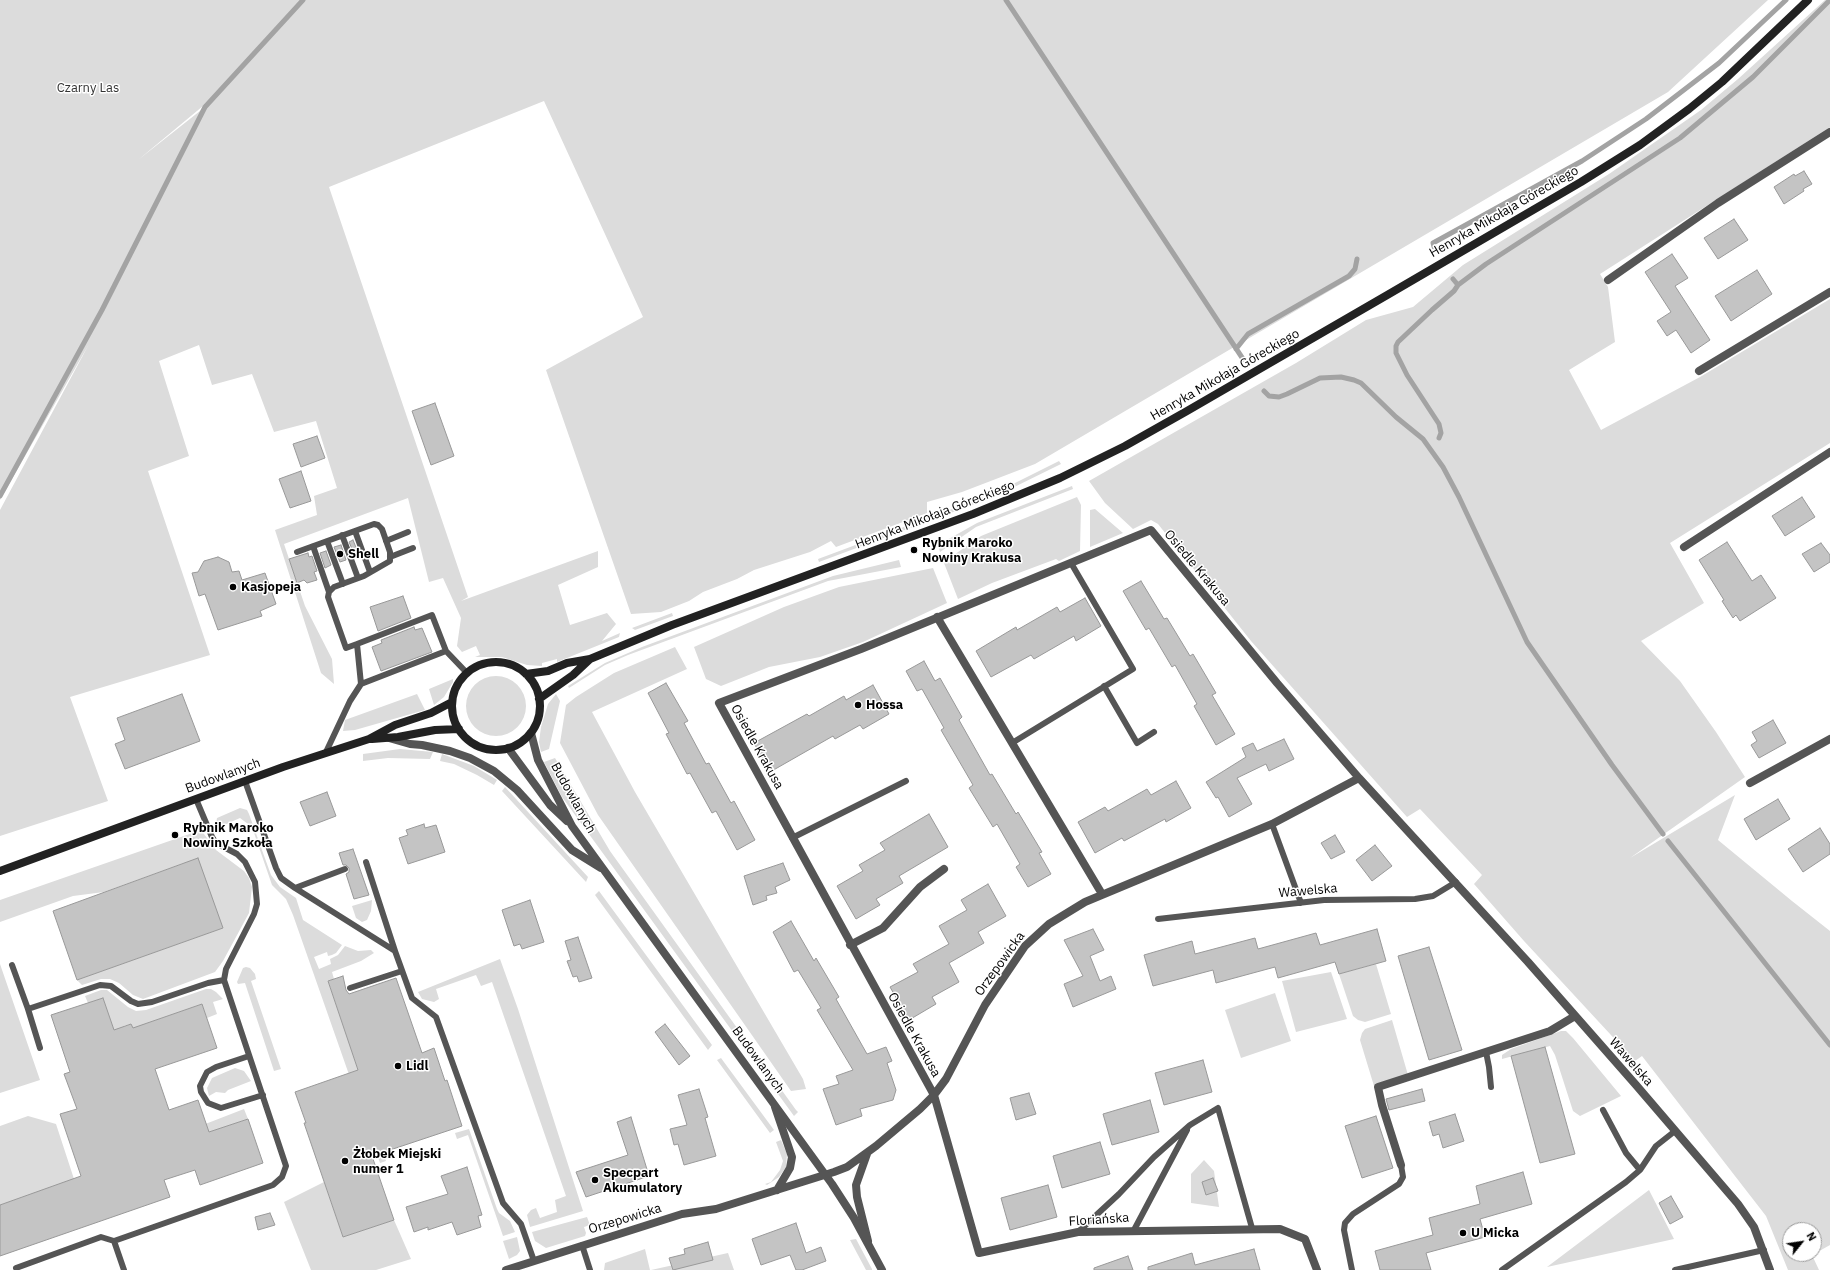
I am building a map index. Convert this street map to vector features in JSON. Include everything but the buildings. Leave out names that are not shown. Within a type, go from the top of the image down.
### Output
[{"type":"main road","name":"Henryka Mikołaja Góreckiego","points":[[526,674],[548,671],[567,663],[590,658],[672,625],[1003,503],[1060,478],[1131,442],[1332,328],[1627,153],[1677,118],[1722,82],[1808,0]]},
{"type":"main road","name":"Henryka Mikołaja Góreckiego","points":[[539,699],[573,675],[590,658]]},
{"type":"main road","points":[[497,662],[512,665],[526,674],[534,686],[539,699],[539,714],[531,732],[523,740],[508,748],[497,750],[481,747],[471,741],[459,729],[453,714],[452,702],[457,686],[467,673],[481,665],[497,662]]},
{"type":"main road","name":"Budowlanych","points":[[0,870],[196,798],[326,752],[369,739],[395,725],[431,714],[452,702]]},
{"type":"main road","points":[[369,739],[388,738],[435,730],[459,729]]},
{"type":"street","points":[[1608,280],[1718,203],[1830,132]]},
{"type":"street","points":[[1699,371],[1830,292]]},
{"type":"street","points":[[1684,547],[1830,452]]},
{"type":"street","name":"Osiedle Krakusa","points":[[934,1095],[850,945],[719,703],[861,649],[1151,530],[1277,683],[1359,778]]},
{"type":"street","points":[[937,617],[1102,894]]},
{"type":"street","name":"Budowlanych","points":[[531,732],[538,760],[572,826],[826,1175],[869,1245],[882,1270]]},
{"type":"street","name":"Budowlanych","points":[[388,738],[410,744],[450,751],[470,758],[500,775],[517,790],[572,850],[604,870]]},
{"type":"street","points":[[1750,783],[1830,739]]},
{"type":"street","points":[[508,748],[550,805],[572,826]]},
{"type":"street","points":[[1272,824],[1359,778]]},
{"type":"street","name":"Wawelska","points":[[1359,778],[1456,882],[1636,1085],[1738,1204],[1754,1227],[1764,1250],[1770,1270]]},
{"type":"street","name":"Orzepowicka","points":[[506,1270],[682,1214],[716,1210],[847,1167],[867,1153],[920,1109],[934,1095],[946,1079],[985,1005],[1024,946],[1049,924],[1085,902],[1102,894],[1272,824]]},
{"type":"street","points":[[850,945],[883,928],[920,887],[944,869]]},
{"type":"street","points":[[1401,1165],[1382,1105],[1378,1087],[1550,1031],[1575,1016]]},
{"type":"street","name":"Floriańska","points":[[934,1095],[979,1253],[1078,1232],[1252,1228],[1280,1229],[1305,1239],[1317,1270]]},
{"type":"street","points":[[772,1100],[792,1157],[790,1168],[777,1190]]},
{"type":"street","points":[[867,1153],[856,1185],[857,1197],[869,1245]]},
{"type":"lane","points":[[297,552],[374,524],[378,525],[386,541],[390,558]]},
{"type":"lane","points":[[355,531],[370,572]]},
{"type":"lane","points":[[386,541],[408,532]]},
{"type":"lane","points":[[342,535],[358,578]]},
{"type":"lane","points":[[326,541],[343,584]]},
{"type":"lane","points":[[313,546],[329,592],[328,597],[346,648],[432,615],[446,651],[467,673]]},
{"type":"lane","points":[[329,592],[334,587],[358,578],[390,561],[390,558],[413,548]]},
{"type":"lane","points":[[1012,743],[1133,669],[1071,562]]},
{"type":"lane","points":[[357,644],[361,684]]},
{"type":"lane","points":[[326,752],[350,701],[361,684],[446,651]]},
{"type":"lane","points":[[1104,686],[1137,743],[1154,732]]},
{"type":"lane","points":[[245,781],[276,868],[281,878],[394,951]]},
{"type":"lane","points":[[792,838],[906,781]]},
{"type":"lane","points":[[16,1268],[101,1237],[114,1241],[273,1184],[279,1181],[285,1170],[286,1162],[224,980],[226,969],[254,914],[257,893],[251,872],[245,862],[237,854],[216,842],[212,837],[196,798]]},
{"type":"lane","points":[[1272,824],[1301,903]]},
{"type":"lane","points":[[366,862],[394,951],[412,998],[435,1016],[438,1021],[503,1203],[520,1224],[534,1261]]},
{"type":"lane","points":[[295,888],[345,869]]},
{"type":"lane","name":"Wawelska","points":[[1158,919],[1324,900],[1415,899],[1433,896],[1456,882]]},
{"type":"lane","points":[[12,965],[40,1048]]},
{"type":"lane","points":[[350,988],[402,971]]},
{"type":"lane","points":[[28,1009],[100,985],[111,986],[130,1001],[138,1004],[152,1002],[208,982],[224,980]]},
{"type":"lane","points":[[1486,1052],[1490,1066],[1491,1087]]},
{"type":"lane","points":[[249,1056],[216,1067],[207,1072],[200,1086],[201,1092],[208,1103],[221,1108],[263,1095]]},
{"type":"lane","points":[[1078,1232],[1119,1194],[1154,1157],[1190,1125],[1218,1108],[1252,1228]]},
{"type":"lane","points":[[1604,1110],[1626,1153],[1640,1170]]},
{"type":"lane","points":[[1134,1230],[1190,1125]]},
{"type":"lane","points":[[1502,1270],[1626,1182],[1640,1170],[1656,1146],[1675,1131]]},
{"type":"lane","points":[[1352,1270],[1344,1230],[1345,1223],[1353,1214],[1399,1184],[1403,1177],[1401,1165]]},
{"type":"lane","points":[[114,1241],[124,1270]]},
{"type":"lane","points":[[582,1245],[590,1270]]},
{"type":"lane","points":[[1675,1270],[1764,1250]]},
{"type":"green space","name":"Czarny Las","points":[[0,0],[1768,0],[1668,92],[1035,464],[962,492],[927,502],[927,513],[836,547],[831,541],[810,552],[754,570],[737,579],[703,592],[689,601],[661,612],[631,614],[546,370],[643,317],[544,101],[329,187],[468,597],[461,601],[598,551],[598,567],[558,585],[570,625],[607,613],[616,624],[602,641],[620,633],[619,637],[557,662],[557,659],[542,663],[542,666],[527,665],[502,657],[475,657],[480,655],[476,646],[462,652],[457,646],[461,618],[443,578],[429,582],[408,498],[284,544],[305,606],[332,659],[334,684],[321,673],[275,530],[317,515],[314,496],[337,488],[316,421],[274,432],[252,374],[212,385],[199,345],[159,361],[189,456],[148,471],[210,655],[70,697],[108,801],[0,836],[0,510],[89,344],[0,500]],"holes":[[[210,101],[205,107],[138,160]]]},
{"type":"green space","points":[[1825,0],[1830,0],[1830,127],[1600,274],[1608,287],[1615,342],[1569,370],[1601,430],[1700,377],[1830,299],[1830,443],[1670,543],[1704,603],[1641,641],[1680,681],[1716,732],[1745,777],[1630,858],[1735,795],[1718,840],[1830,931],[1830,1245],[1822,1250],[1822,1222],[1782,1222],[1782,1255],[1766,1216],[1642,1056],[1635,1061],[1524,941],[1474,884],[1482,875],[1420,809],[1407,817],[1251,641],[1158,524],[1151,520],[1133,529],[1105,503],[1089,481],[1296,363],[1366,320],[1413,307],[1463,265],[1609,174],[1701,110],[1738,79]]},
{"type":"green space","points":[[1059,461],[1061,464],[996,496],[819,562],[818,559],[995,493]]},
{"type":"green space","points":[[1072,486],[1073,489],[976,527],[940,552],[938,545],[977,523]]},
{"type":"green space","points":[[1077,497],[1081,505],[1080,551],[1059,561],[1056,559],[992,583],[958,599],[944,563],[948,559],[981,536]]},
{"type":"green space","points":[[1095,509],[1123,533],[1090,547],[1090,510]]},
{"type":"green space","points":[[899,560],[901,567],[828,581],[628,655],[605,665],[569,688],[568,686],[605,663],[642,647],[833,576]]},
{"type":"green space","points":[[933,568],[947,603],[863,642],[820,657],[769,667],[721,686],[706,679],[694,647],[784,607],[839,587]]},
{"type":"green space","points":[[672,613],[673,616],[635,630],[632,628]]},
{"type":"green space","points":[[675,647],[687,669],[592,712],[635,792],[803,1079],[806,1089],[791,1091],[598,815],[560,743],[566,705],[614,673]]},
{"type":"green space","points":[[496,676],[513,681],[521,689],[526,706],[521,723],[513,731],[496,736],[479,731],[471,723],[466,706],[471,689],[479,681]]},
{"type":"green space","points":[[453,679],[453,682],[444,697],[434,705],[429,689]]},
{"type":"green space","points":[[417,694],[425,710],[355,730],[343,731],[345,720]]},
{"type":"green space","points":[[556,694],[560,701],[549,749],[541,752],[539,742],[541,727],[548,704]]},
{"type":"green space","points":[[400,749],[433,752],[430,759],[388,758],[363,761],[363,754]]},
{"type":"green space","points":[[442,754],[474,766],[497,780],[494,785],[454,764],[440,761]]},
{"type":"green space","points":[[555,758],[610,851],[798,1112],[794,1116],[562,797],[544,762]]},
{"type":"green space","points":[[505,787],[588,877],[586,882],[502,791]]},
{"type":"green space","points":[[240,808],[247,810],[249,814],[271,875],[280,887],[296,898],[303,920],[342,945],[336,953],[332,955],[328,956],[327,952],[314,957],[319,969],[331,964],[330,959],[338,955],[345,946],[358,951],[371,950],[374,953],[361,961],[332,972],[334,979],[328,981],[386,1152],[383,1153],[386,1161],[380,1163],[293,915],[286,899],[272,885],[252,827],[240,818],[215,829],[217,818]]},
{"type":"green space","points":[[201,830],[216,850],[244,871],[249,878],[252,887],[249,913],[223,961],[215,972],[143,999],[133,995],[119,983],[110,979],[101,979],[82,985],[77,980],[223,928],[184,863],[104,892],[73,896],[0,922],[0,900]]},
{"type":"green space","points":[[599,891],[712,1045],[708,1050],[595,895]]},
{"type":"green space","points":[[372,900],[371,911],[367,920],[362,922],[356,918],[352,906]]},
{"type":"green space","points":[[500,959],[518,1009],[583,1211],[530,1227],[527,1215],[531,1210],[536,1208],[540,1218],[557,1212],[555,1200],[566,1196],[492,982],[481,986],[476,975],[436,989],[439,999],[434,1002],[422,999],[418,992]]},
{"type":"green space","points":[[0,964],[40,1080],[0,1093]]},
{"type":"green space","points":[[1376,964],[1391,1014],[1365,1022],[1358,1020],[1353,1016],[1339,974]]},
{"type":"green space","points":[[243,968],[250,968],[255,974],[256,979],[251,981],[281,1069],[274,1071],[245,983],[238,984],[237,982]]},
{"type":"green space","points":[[1331,972],[1347,1019],[1296,1032],[1282,981]]},
{"type":"green space","points":[[206,989],[211,989],[223,999],[213,1002],[217,1014],[207,1018],[202,1004],[145,1024],[149,1036],[137,1040],[131,1024],[124,1026],[119,1046],[103,998],[88,1003],[85,996],[101,990],[107,990],[128,1007],[136,1011],[146,1010]]},
{"type":"green space","points":[[1275,993],[1291,1041],[1241,1058],[1225,1010]]},
{"type":"green space","points":[[1392,1020],[1408,1075],[1374,1086],[1360,1040],[1365,1029]]},
{"type":"green space","points":[[1561,1031],[1566,1031],[1573,1038],[1621,1096],[1580,1116],[1573,1111],[1555,1055],[1550,1046],[1502,1059],[1502,1055],[1511,1049]]},
{"type":"green space","points":[[721,1058],[774,1130],[770,1133],[717,1060]]},
{"type":"green space","points":[[235,1068],[244,1071],[251,1081],[228,1090],[225,1093],[216,1092],[209,1096],[207,1088],[212,1078]]},
{"type":"green space","points":[[244,1109],[248,1119],[185,1141],[177,1135]]},
{"type":"green space","points":[[28,1116],[56,1124],[74,1179],[0,1205],[0,1126]]},
{"type":"green space","points":[[469,1129],[497,1209],[499,1213],[510,1221],[515,1232],[503,1236],[468,1135],[457,1139],[455,1133]]},
{"type":"green space","points":[[781,1140],[787,1154],[786,1167],[779,1177],[767,1185],[765,1184],[771,1182],[780,1170],[783,1161],[776,1142]]},
{"type":"green space","points":[[1204,1160],[1214,1171],[1219,1207],[1191,1203],[1191,1174]]},
{"type":"green space","points":[[324,1182],[343,1237],[394,1220],[411,1259],[376,1270],[311,1270],[284,1202]]},
{"type":"green space","points":[[1649,1190],[1674,1239],[1547,1267]]},
{"type":"green space","points":[[587,1217],[590,1225],[584,1227],[586,1233],[585,1236],[546,1248],[535,1241],[532,1232]]},
{"type":"green space","points":[[517,1237],[520,1251],[517,1255],[509,1259],[503,1241]]},
{"type":"green space","points":[[856,1239],[872,1270],[866,1270],[850,1240]]},
{"type":"green space","points":[[645,1249],[650,1270],[604,1270],[605,1263]]},
{"type":"green space","points":[[728,1253],[734,1270],[651,1270]]},
{"type":"green space","points":[[1785,1262],[1815,1262],[1819,1270],[1788,1270]]},
{"type":"waterway","points":[[0,496],[102,310],[205,107],[303,0]]},
{"type":"waterway","points":[[1006,0],[1243,359]]},
{"type":"waterway","points":[[1434,247],[1433,243],[1582,161],[1646,119],[1719,63],[1786,0]]},
{"type":"waterway","points":[[1439,438],[1441,433],[1439,424],[1407,375],[1396,353],[1396,346],[1398,342],[1454,291],[1458,285],[1486,264],[1680,138],[1753,77],[1830,0]]},
{"type":"waterway","points":[[1236,349],[1248,334],[1349,276],[1355,269],[1357,259]]},
{"type":"waterway","points":[[1453,279],[1458,285]]},
{"type":"waterway","points":[[1264,391],[1269,396],[1279,397],[1320,378],[1341,377],[1354,380],[1361,383],[1396,417],[1423,439],[1443,467],[1459,497],[1527,642],[1612,765],[1663,834]]},
{"type":"waterway","points":[[1668,841],[1830,1045]]},
{"type":"place","name":"Rybnik Maroko Nowiny Krakusa","points":[[914,550]]},
{"type":"place","name":"Shell","points":[[340,554]]},
{"type":"place","name":"Kasjopeja","points":[[233,587]]},
{"type":"place","name":"Hossa","points":[[858,705]]},
{"type":"place","name":"Rybnik Maroko Nowiny Szkoła","points":[[175,835]]},
{"type":"place","name":"Lidl","points":[[398,1066]]},
{"type":"place","name":"Żłobek Miejski numer 1","points":[[345,1161]]},
{"type":"place","name":"Specpart Akumulatory","points":[[595,1180]]},
{"type":"place","name":"U Micka","points":[[1463,1233]]}]
